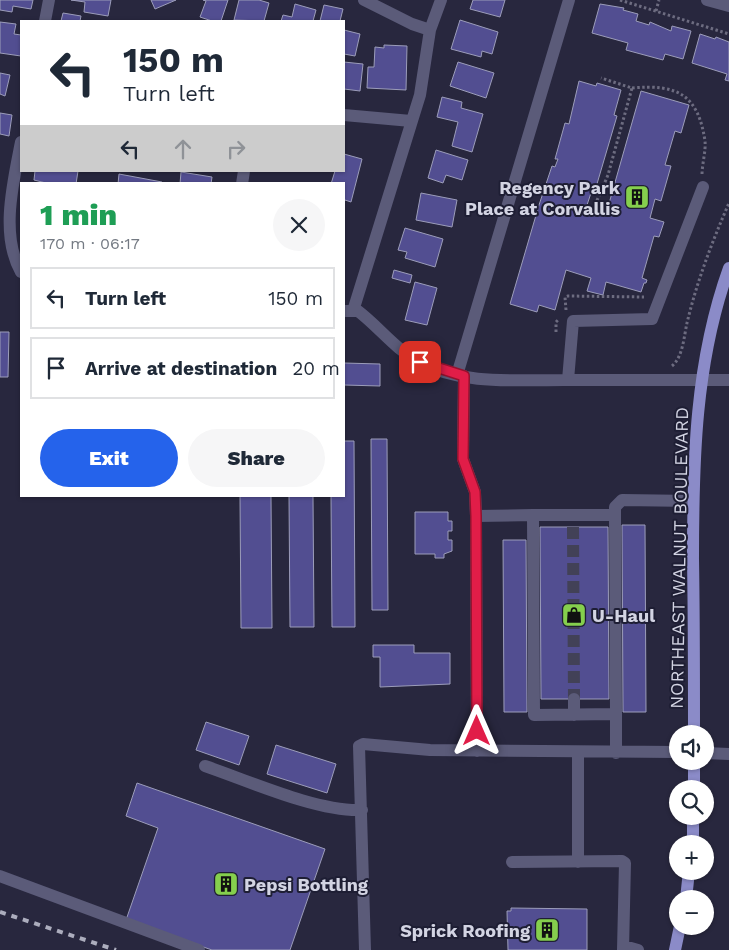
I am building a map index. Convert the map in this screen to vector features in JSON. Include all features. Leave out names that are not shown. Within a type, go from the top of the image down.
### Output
[{"type":"main road","name":"NORTHEAST WALNUT BOULEVARD","points":[[694,725],[693,501],[695,441],[701,380],[711,327],[729,268]]},
{"type":"main road","points":[[675,950],[678,935]]},
{"type":"street","points":[[46,20],[49,0]]},
{"type":"street","points":[[364,0],[412,24],[430,30]]},
{"type":"street","points":[[441,0],[430,30],[420,95],[349,311],[358,311],[396,347],[420,362],[460,376],[477,379],[729,380]]},
{"type":"street","points":[[477,751],[475,492],[463,459],[460,376],[569,0]]},
{"type":"street","points":[[707,0],[729,6]]},
{"type":"street","points":[[345,115],[411,121]]},
{"type":"street","points":[[20,148],[10,203],[8,235],[11,250],[20,270]]},
{"type":"street","points":[[568,380],[573,321],[652,319],[703,187]]},
{"type":"street","points":[[616,753],[615,507],[622,500],[693,501]]},
{"type":"street","points":[[476,516],[533,515],[573,521],[615,515]]},
{"type":"street","points":[[533,515],[534,715],[616,714]]},
{"type":"street","points":[[574,699],[574,715]]},
{"type":"street","points":[[365,950],[359,746],[368,744],[430,750],[477,751],[669,752]]},
{"type":"street","points":[[578,753],[578,862]]},
{"type":"street","points":[[714,753],[729,754]]},
{"type":"street","points":[[205,766],[310,802],[347,811],[362,810]]},
{"type":"street","points":[[512,862],[622,862],[625,864],[623,948],[638,950]]},
{"type":"street","points":[[0,876],[199,950]]},
{"type":"path","points":[[620,0],[729,34]]},
{"type":"path","points":[[656,12],[659,0]]},
{"type":"path","points":[[601,78],[632,88],[660,87],[679,93],[691,100],[699,118],[705,142],[702,159],[703,187]]},
{"type":"path","points":[[595,205],[608,175],[632,88]]},
{"type":"building","points":[[0,0],[33,0],[31,9],[13,6],[12,12],[0,10]]},
{"type":"building","points":[[71,0],[111,0],[108,16],[84,12],[85,2]]},
{"type":"building","points":[[151,0],[176,0],[155,9]]},
{"type":"building","points":[[203,0],[228,0],[221,20],[209,20],[200,17],[206,1]]},
{"type":"building","points":[[239,0],[259,0],[269,3],[264,20],[234,20]]},
{"type":"building","points":[[473,0],[505,0],[500,17],[470,9]]},
{"type":"building","points":[[295,4],[316,10],[313,20],[281,20],[283,15],[292,17]]},
{"type":"building","points":[[600,4],[624,8],[623,10],[638,14],[636,21],[649,25],[650,22],[671,31],[672,26],[691,31],[683,59],[665,54],[663,60],[626,50],[628,43],[592,33]]},
{"type":"building","points":[[324,5],[343,9],[340,20],[320,20]]},
{"type":"building","points":[[63,13],[81,16],[80,20],[61,20]]},
{"type":"building","points":[[460,20],[498,32],[492,54],[482,51],[481,57],[451,49]]},
{"type":"building","points":[[0,22],[16,24],[14,34],[20,35],[20,56],[0,53]]},
{"type":"building","points":[[345,30],[360,34],[355,56],[345,54]]},
{"type":"building","points":[[700,34],[729,42],[729,81],[725,80],[727,74],[692,63]]},
{"type":"building","points":[[384,45],[407,46],[406,90],[367,88],[368,67],[374,67],[375,47],[384,48]]},
{"type":"building","points":[[345,62],[363,64],[360,91],[345,89]]},
{"type":"building","points":[[458,62],[494,73],[486,98],[450,86]]},
{"type":"building","points":[[0,73],[10,75],[5,96],[0,94]]},
{"type":"building","name":"Regency Park Place at Corvallis","points":[[579,81],[596,86],[597,83],[621,90],[614,115],[617,116],[594,194],[591,193],[586,208],[598,211],[600,205],[608,207],[641,91],[689,105],[681,133],[675,131],[665,165],[671,166],[661,201],[655,199],[650,218],[664,222],[659,237],[654,236],[642,278],[647,280],[641,292],[606,282],[603,295],[587,291],[591,278],[566,270],[555,310],[539,305],[537,312],[510,304],[539,205],[552,166],[555,167],[558,159],[555,159],[565,123],[569,124]]},
{"type":"building","points":[[442,97],[462,102],[461,108],[483,114],[472,152],[452,146],[458,122],[437,117]]},
{"type":"building","points":[[0,113],[12,115],[9,136],[0,134]]},
{"type":"building","points":[[436,150],[468,160],[462,180],[446,175],[443,183],[428,178]]},
{"type":"building","points":[[345,154],[362,159],[351,202],[345,200],[345,182],[332,182],[335,172],[345,172]]},
{"type":"building","points":[[35,172],[78,172],[76,182],[42,182],[34,180]]},
{"type":"building","points":[[181,172],[212,177],[211,182],[180,182]]},
{"type":"building","points":[[119,174],[162,182],[118,182]]},
{"type":"building","points":[[421,193],[457,200],[452,227],[416,220]]},
{"type":"building","points":[[405,228],[443,239],[435,267],[405,258],[407,252],[398,250]]},
{"type":"building","points":[[394,270],[412,275],[410,283],[392,278]]},
{"type":"building","points":[[415,282],[437,288],[427,325],[405,320]]},
{"type":"building","points":[[0,332],[9,332],[8,377],[0,377]]},
{"type":"building","points":[[345,363],[380,364],[380,386],[345,385]]},
{"type":"building","points":[[371,439],[387,439],[388,610],[372,610]]},
{"type":"building","points":[[345,441],[354,441],[355,627],[332,627],[331,497],[345,497]]},
{"type":"building","points":[[240,497],[271,497],[272,628],[241,628]]},
{"type":"building","points":[[289,497],[313,497],[314,627],[290,627]]},
{"type":"building","points":[[415,512],[448,512],[448,521],[452,521],[452,531],[448,531],[448,540],[452,540],[452,551],[444,554],[444,558],[435,558],[435,554],[415,554]]},
{"type":"building","points":[[622,525],[645,525],[646,712],[623,712]]},
{"type":"building","points":[[540,527],[608,527],[609,699],[541,699]]},
{"type":"building","points":[[503,540],[526,540],[527,712],[504,712]]},
{"type":"building","points":[[373,645],[414,645],[414,653],[450,653],[450,684],[380,687],[380,657],[373,657]]},
{"type":"building","points":[[206,722],[249,736],[239,765],[196,750]]},
{"type":"building","points":[[276,745],[336,764],[327,793],[267,774]]},
{"type":"building","name":"Pepsi Bottling","points":[[137,783],[325,849],[290,950],[212,950],[126,920],[158,828],[126,816]]},
{"type":"building","name":"Sprick Roofing","points":[[511,908],[587,909],[587,950],[508,950],[507,911],[511,911]]},
{"type":"tunnel","points":[[573,527],[574,699]]},
{"type":"railway","points":[[0,912],[116,950]]},
{"type":"place","name":"Regency Park Place at Corvallis","points":[[637,197]]},
{"type":"place","name":"U-Haul","points":[[574,615]]},
{"type":"place","name":"Pepsi Bottling","points":[[226,884]]},
{"type":"place","name":"Sprick Roofing","points":[[547,930]]},
{"type":"route","points":[[420,362],[438,370],[464,376],[463,459],[475,492],[476,516],[477,731]]}]
